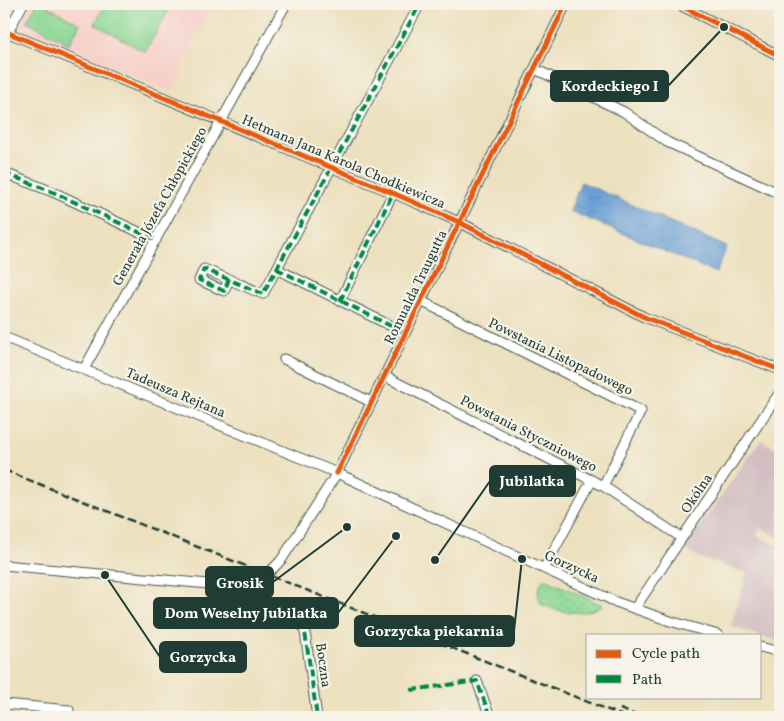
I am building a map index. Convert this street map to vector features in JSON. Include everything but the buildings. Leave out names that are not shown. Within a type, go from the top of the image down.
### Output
[{"type":"street","points":[[5,34],[23,4]]},
{"type":"street","name":"Generała Józefa Chłopickiego","points":[[84,369],[286,4]]},
{"type":"street","points":[[229,279],[263,294],[420,4]]},
{"type":"street","name":"Romualda Traugutta","points":[[337,473],[566,4]]},
{"type":"street","points":[[678,4],[780,56]]},
{"type":"street","name":"Hetmana Jana Karola Chodkiewicza","points":[[5,34],[393,193],[459,222],[644,317],[780,370]]},
{"type":"street","points":[[535,69],[624,112],[667,142],[780,194]]},
{"type":"street","points":[[4,173],[53,192],[156,240]]},
{"type":"street","points":[[340,301],[393,193]]},
{"type":"street","points":[[277,269],[405,333]]},
{"type":"street","name":"Powstania Listopadowego","points":[[421,301],[641,411],[604,486]]},
{"type":"street","name":"Tadeusza Rejtana","points":[[4,337],[337,473]]},
{"type":"street","points":[[284,359],[372,402]]},
{"type":"street","name":"Powstania Styczniowego","points":[[384,376],[604,486],[682,538]]},
{"type":"street","name":"Okólna","points":[[635,608],[780,392]]},
{"type":"street","points":[[4,566],[220,586],[249,583],[259,580],[272,571],[282,559],[337,473]]},
{"type":"street","name":"Gorzycka","points":[[337,473],[616,602],[715,634]]},
{"type":"street","points":[[544,569],[592,480]]},
{"type":"street","name":"Boczna","points":[[220,586],[221,593],[226,599],[265,607],[290,615],[301,622],[305,632],[317,717]]},
{"type":"street","points":[[762,648],[780,652]]},
{"type":"street","points":[[478,681],[490,717]]},
{"type":"street","points":[[4,704],[69,710]]},
{"type":"shaded area","points":[[32,4],[214,4],[195,38],[172,92],[22,30],[20,25]]},
{"type":"shaded area","points":[[761,440],[780,450],[780,538],[760,528],[756,535],[780,547],[780,641],[762,636],[762,634],[730,627],[747,573],[700,558],[684,548]]},
{"type":"green space","points":[[37,4],[44,4],[80,24],[69,44],[27,21]]},
{"type":"green space","points":[[106,4],[172,4],[145,52],[95,24]]},
{"type":"green space","points":[[545,579],[603,605],[588,611],[572,612],[556,610],[541,604],[538,590],[540,584]]},
{"type":"water","points":[[581,182],[727,247],[716,273],[570,211]]},
{"type":"railway","points":[[4,470],[626,717]]},
{"type":"railway","points":[[620,709],[641,717]]},
{"type":"marked path","points":[[229,279],[224,291],[199,280],[204,269],[263,294],[420,4]]},
{"type":"marked path","points":[[4,173],[53,192],[156,240]]},
{"type":"marked path","points":[[340,301],[393,193]]},
{"type":"marked path","points":[[277,269],[405,333]]},
{"type":"marked path","points":[[219,585],[221,593],[226,599],[257,605],[297,618],[301,622],[305,632],[317,717]]},
{"type":"marked path","points":[[411,690],[477,681],[490,717]]},
{"type":"cycle path","points":[[337,473],[566,4]]},
{"type":"cycle path","points":[[678,4],[780,56]]},
{"type":"cycle path","points":[[4,31],[393,193],[459,222],[644,317],[780,370]]},
{"type":"place","name":"Kordeckiego I","points":[[724,27]]},
{"type":"place","name":"Grosik","points":[[347,527]]},
{"type":"place","name":"Dom Weselny Jubilatka","points":[[396,536]]},
{"type":"place","name":"Gorzycka piekarnia","points":[[522,559]]},
{"type":"place","name":"Jubilatka","points":[[435,560]]},
{"type":"place","name":"Gorzycka","points":[[105,575]]}]
